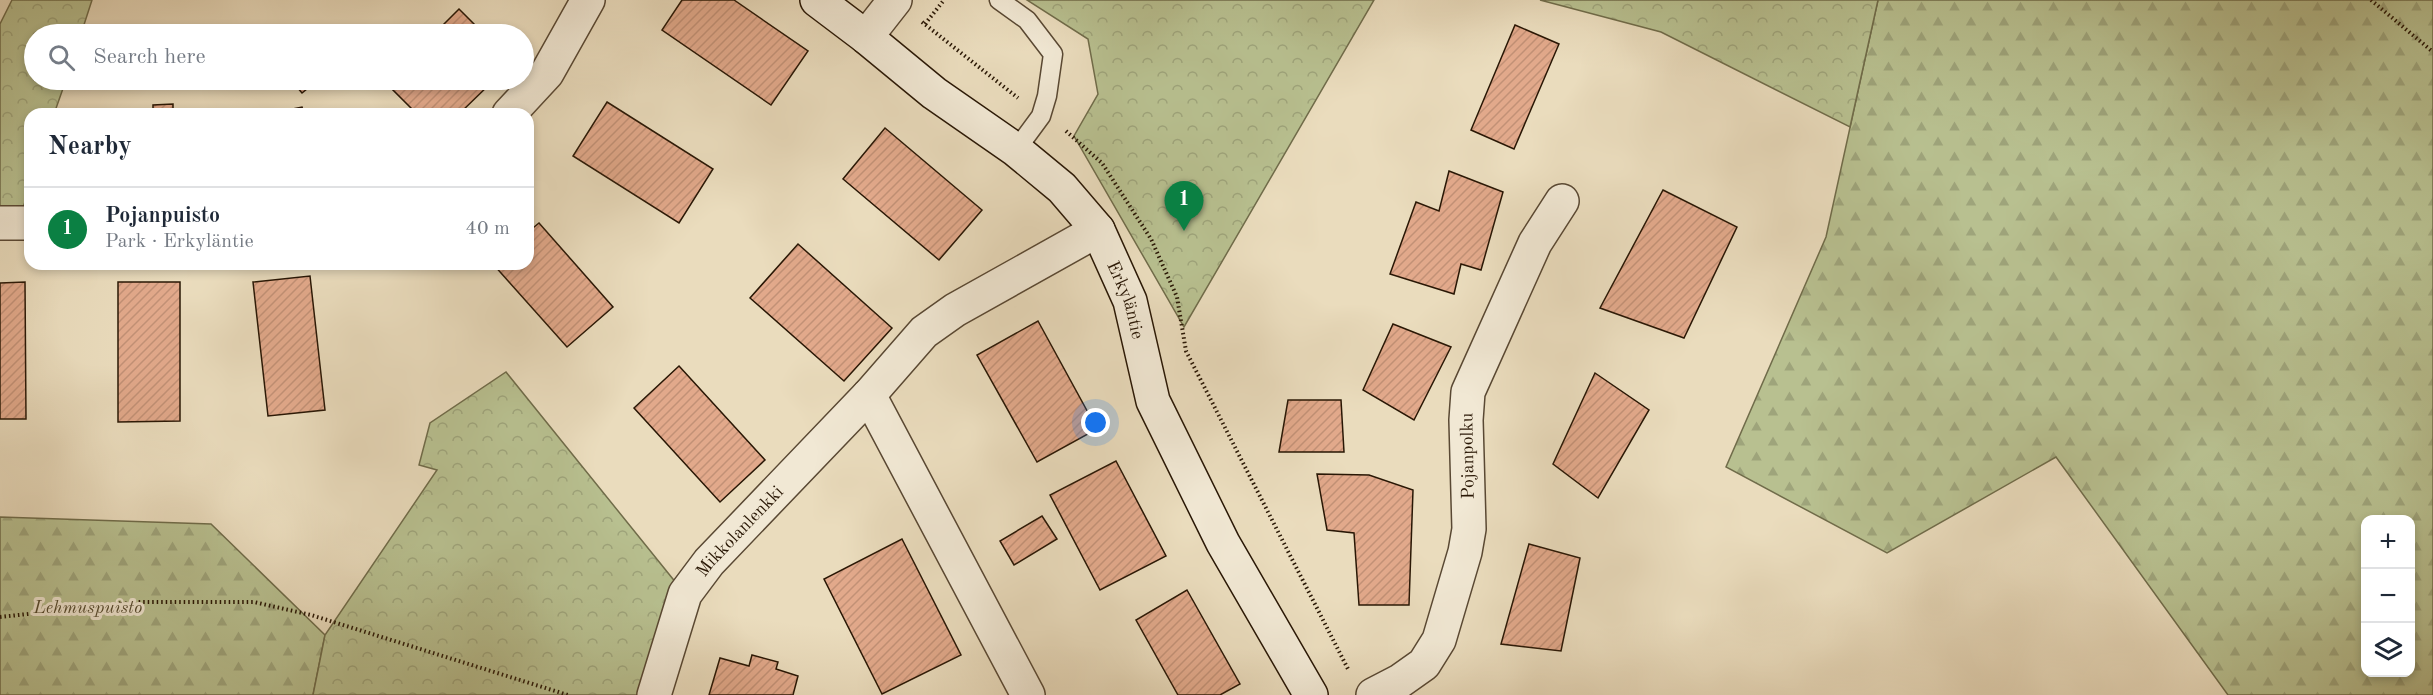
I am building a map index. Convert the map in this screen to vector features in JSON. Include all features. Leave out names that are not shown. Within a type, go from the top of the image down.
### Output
[{"type":"street","points":[[534,86],[546,73],[588,0]]},
{"type":"street","name":"Erkyläntie","points":[[817,0],[934,93],[1016,150],[1062,188],[1098,230],[1130,302],[1153,401],[1223,543],[1311,695]]},
{"type":"street","points":[[866,37],[895,0]]},
{"type":"street","points":[[514,108],[531,90]]},
{"type":"street","name":"Pojanpolku","points":[[1373,695],[1400,681],[1424,664],[1439,640],[1465,552],[1469,529],[1466,420],[1468,392],[1535,243],[1562,201]]},
{"type":"street","points":[[0,223],[24,223]]},
{"type":"street","name":"Mikkolanlenkki","points":[[654,695],[685,594],[709,562],[869,395],[924,332],[955,310],[1098,230]]},
{"type":"street","points":[[869,395],[1028,695]]},
{"type":"lane","points":[[999,0],[1027,20],[1053,54],[1047,96],[1041,116],[1016,150]]},
{"type":"path","points":[[925,24],[944,0]]},
{"type":"path","points":[[2371,0],[2433,52]]},
{"type":"path","points":[[0,617],[140,602],[254,602],[311,615],[568,695]]},
{"type":"green space","points":[[12,0],[92,0],[84,24],[24,24],[24,90],[62,90],[56,108],[24,108],[23,208],[0,208],[0,24]]},
{"type":"green space","points":[[1027,0],[1374,0],[1184,327],[1074,136],[1098,94],[1088,39]]},
{"type":"green space","points":[[1540,0],[1878,0],[1850,127],[1661,32]]},
{"type":"green space","points":[[1878,0],[2433,0],[2433,695],[2228,695],[2056,457],[1887,553],[1726,467],[1826,237]]},
{"type":"green space","points":[[506,372],[685,594],[654,695],[313,695],[325,635],[437,470],[419,465],[430,423]]},
{"type":"green space","name":"Lehmuspuisto","points":[[0,517],[211,524],[325,635],[313,695],[0,695]]},
{"type":"building","points":[[682,0],[734,0],[808,51],[771,105],[662,30]]},
{"type":"building","points":[[459,9],[474,24],[444,24]]},
{"type":"building","points":[[1515,25],[1559,44],[1514,149],[1471,130]]},
{"type":"building","points":[[393,90],[484,90],[465,108],[411,108]]},
{"type":"building","points":[[607,102],[713,169],[679,223],[573,156]]},
{"type":"building","points":[[173,104],[173,108],[153,108],[153,105]]},
{"type":"building","points":[[885,128],[982,210],[939,260],[843,179]]},
{"type":"building","points":[[1449,171],[1503,192],[1481,270],[1461,264],[1454,294],[1390,274],[1416,202],[1439,211]]},
{"type":"building","points":[[1663,190],[1737,227],[1684,338],[1600,308]]},
{"type":"building","points":[[539,223],[613,307],[567,347],[498,270],[534,270],[534,227]]},
{"type":"building","points":[[798,244],[892,328],[844,381],[750,298]]},
{"type":"building","points":[[310,276],[325,410],[268,416],[253,282]]},
{"type":"building","points":[[25,282],[26,419],[0,419],[0,283]]},
{"type":"building","points":[[118,282],[180,282],[180,421],[118,422]]},
{"type":"building","points":[[1038,321],[1097,429],[1037,462],[977,355]]},
{"type":"building","points":[[1393,324],[1451,347],[1414,420],[1363,390]]},
{"type":"building","points":[[679,366],[765,460],[720,502],[634,408]]},
{"type":"building","points":[[1595,373],[1649,410],[1598,498],[1553,464]]},
{"type":"building","points":[[1288,400],[1341,400],[1344,452],[1279,452]]},
{"type":"building","points":[[1116,461],[1166,556],[1100,590],[1050,495]]},
{"type":"building","points":[[1317,474],[1369,475],[1413,490],[1409,605],[1359,605],[1354,533],[1327,530]]},
{"type":"building","points":[[1042,516],[1057,539],[1014,565],[1000,541]]},
{"type":"building","points":[[902,539],[961,655],[882,694],[824,579]]},
{"type":"building","points":[[1529,544],[1580,558],[1561,651],[1501,644]]},
{"type":"building","points":[[1187,590],[1240,684],[1220,695],[1178,695],[1136,620]]},
{"type":"building","points":[[752,655],[778,662],[776,669],[798,676],[793,695],[709,695],[720,658],[749,666]]},
{"type":"place","name":"Pojanpuisto","points":[[1184,231]]}]
